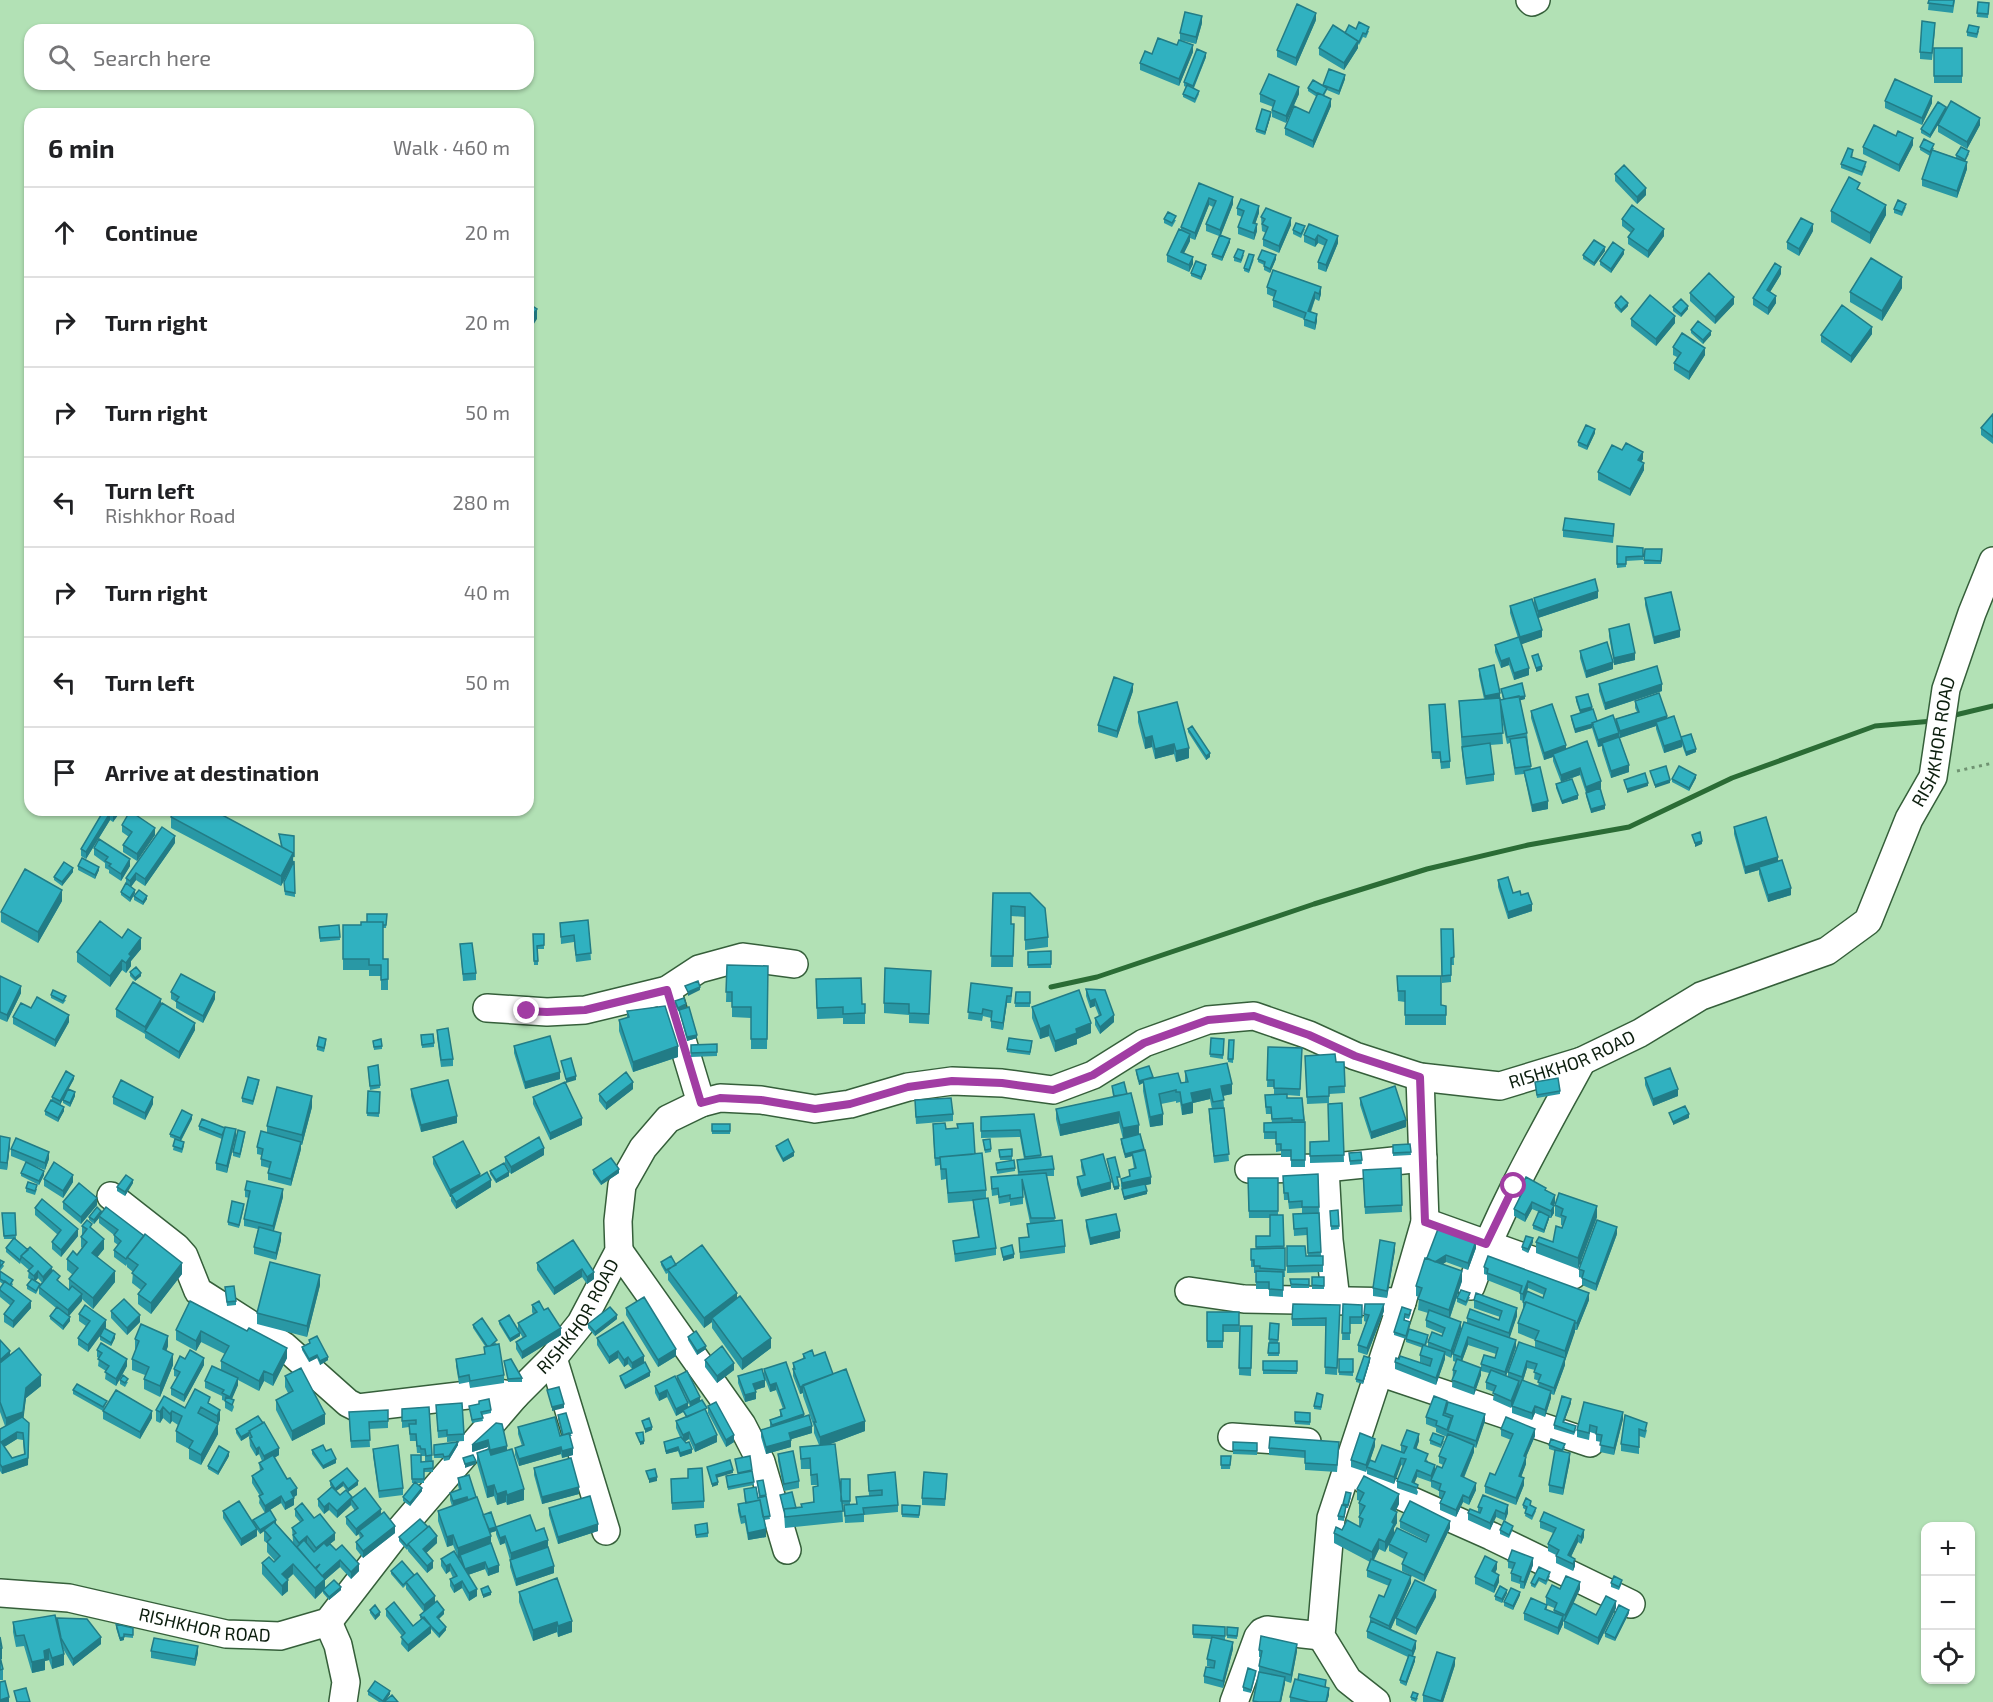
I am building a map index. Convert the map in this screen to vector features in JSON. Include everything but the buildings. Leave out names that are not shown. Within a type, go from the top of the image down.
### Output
[{"type":"street","points":[[1530,0],[1536,0]]},
{"type":"street","name":"RISHKHOR ROAD","points":[[0,1593],[69,1598],[226,1634],[280,1636],[328,1622],[392,1539],[515,1396],[553,1358],[581,1323],[619,1251],[618,1221],[622,1185],[643,1148],[668,1119],[701,1103],[720,1098],[761,1100],[815,1109],[850,1104],[908,1087],[952,1081],[1002,1083],[1053,1090],[1093,1075],[1144,1043],[1208,1020],[1254,1016],[1309,1035],[1355,1056],[1420,1077],[1500,1086],[1581,1061],[1640,1033],[1701,996],[1827,951],[1868,921],[1909,819],[1932,777],[1946,689],[1993,561]]},
{"type":"street","points":[[487,1008],[547,1012],[585,1010],[667,990],[699,969],[743,957],[794,964]]},
{"type":"street","points":[[667,990],[701,1103]]},
{"type":"street","points":[[1471,1286],[1486,1244],[1514,1186],[1581,1061]]},
{"type":"street","points":[[1376,1702],[1346,1691],[1321,1636],[1331,1518],[1402,1302],[1425,1222],[1420,1077]]},
{"type":"street","points":[[1249,1169],[1325,1168],[1423,1158]]},
{"type":"street","points":[[1325,1168],[1329,1240],[1336,1300]]},
{"type":"street","points":[[111,1196],[176,1247],[184,1256],[198,1292],[284,1346],[348,1403],[358,1408],[493,1392],[515,1396]]},
{"type":"street","points":[[1425,1222],[1573,1275]]},
{"type":"street","points":[[619,1251],[742,1425],[761,1462],[787,1550]]},
{"type":"street","points":[[1189,1292],[1244,1299],[1402,1302]]},
{"type":"street","points":[[553,1358],[606,1531]]},
{"type":"street","points":[[1379,1372],[1590,1443]]},
{"type":"street","points":[[1232,1437],[1356,1445]]},
{"type":"street","points":[[1348,1472],[1491,1536],[1631,1604]]},
{"type":"street","points":[[328,1622],[338,1645],[346,1682],[343,1702]]},
{"type":"street","points":[[1234,1702],[1258,1637],[1262,1632],[1267,1630],[1321,1636]]},
{"type":"path","points":[[1932,777],[1993,763]]},
{"type":"waterway","points":[[1951,716],[1993,706]]},
{"type":"waterway","points":[[1051,987],[1097,977],[1314,904],[1427,869],[1528,845],[1629,827],[1732,778],[1875,726],[1933,721]]},
{"type":"route","points":[[527,1011],[585,1010],[667,990],[701,1103],[720,1098],[761,1100],[815,1109],[850,1104],[908,1087],[952,1081],[1002,1083],[1053,1090],[1093,1075],[1144,1043],[1208,1020],[1254,1016],[1309,1035],[1355,1056],[1420,1077],[1425,1222],[1486,1244],[1514,1186]]}]
